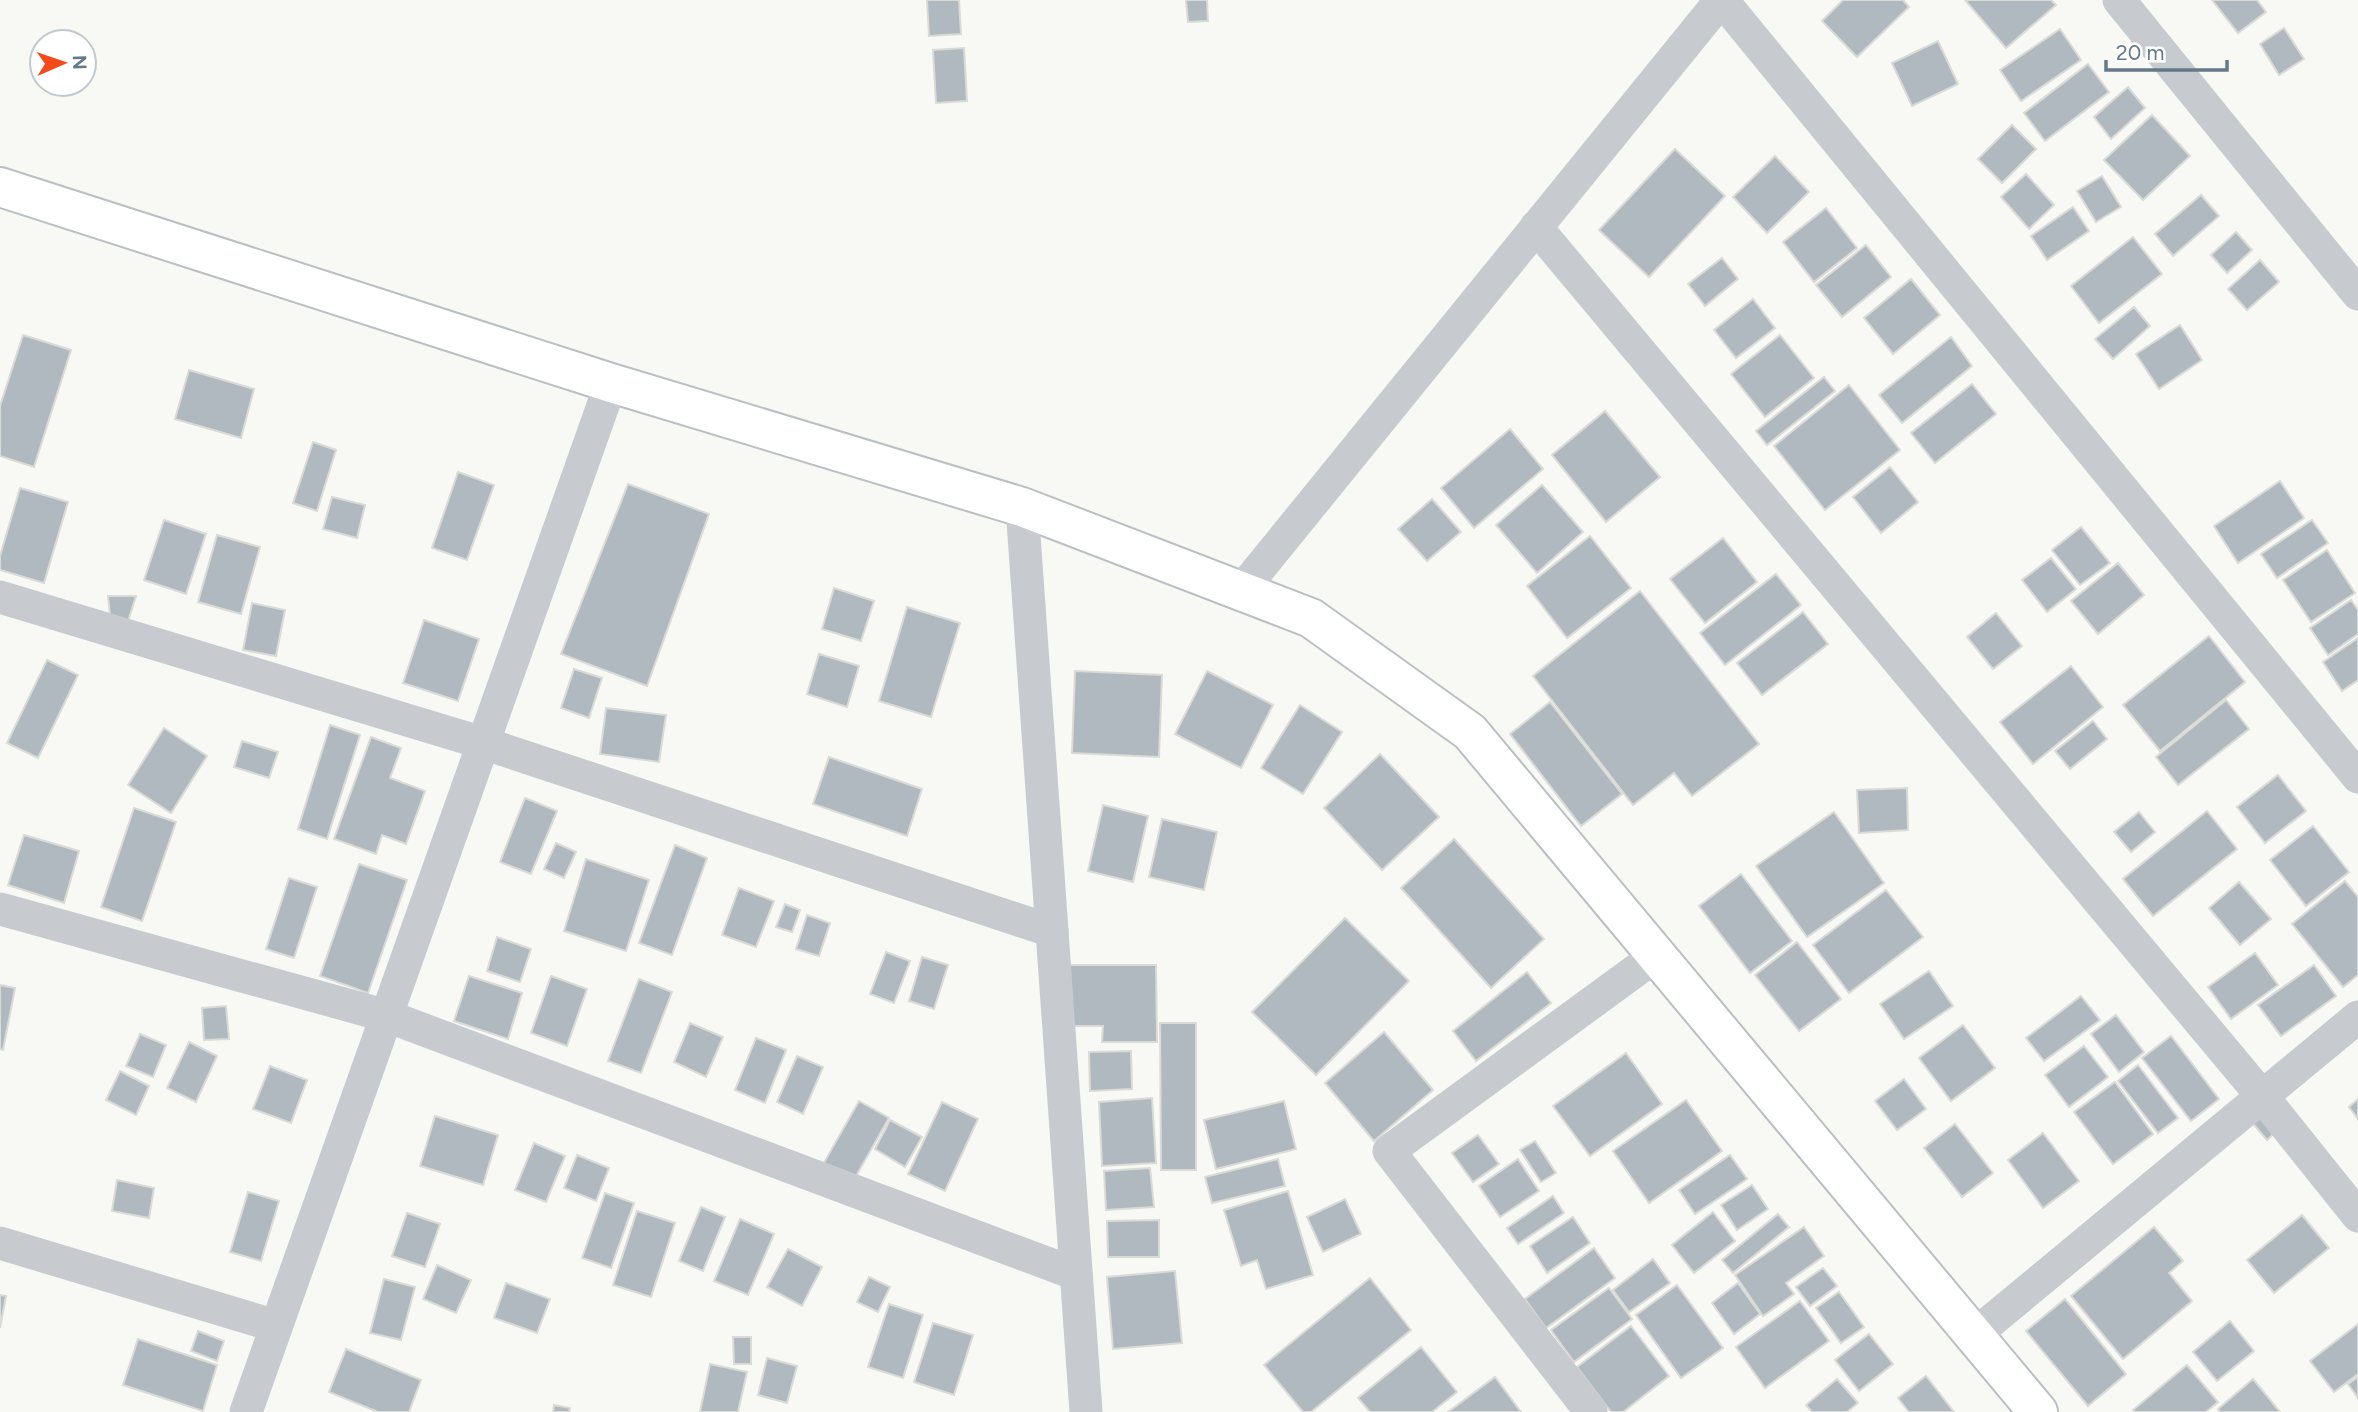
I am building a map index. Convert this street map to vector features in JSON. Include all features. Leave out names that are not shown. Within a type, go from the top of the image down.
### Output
[{"type":"main road","points":[[0,187],[611,383],[1022,507],[1311,618],[1469,732],[2038,1412]]},
{"type":"street","points":[[1241,591],[1722,0],[2358,776]]},
{"type":"street","points":[[2119,0],[2358,294]]},
{"type":"street","points":[[1536,227],[2262,1096],[2358,1216]]},
{"type":"street","points":[[246,1412],[611,383]]},
{"type":"street","points":[[1022,507],[1086,1412]]},
{"type":"street","points":[[0,597],[483,743],[1052,931]]},
{"type":"street","points":[[0,909],[387,1016],[1076,1274]]},
{"type":"street","points":[[1591,1412],[1388,1150],[1657,956]]},
{"type":"street","points":[[1973,1336],[2358,1017]]},
{"type":"street","points":[[0,1242],[276,1326]]},
{"type":"building","points":[[927,0],[959,0],[961,34],[929,36]]},
{"type":"building","points":[[1186,0],[1207,0],[1208,21],[1188,22]]},
{"type":"building","points":[[1843,0],[1903,0],[1909,7],[1857,57],[1822,21]]},
{"type":"building","points":[[1965,0],[2051,0],[2056,5],[2006,48]]},
{"type":"building","points":[[2212,0],[2257,0],[2266,12],[2238,33]]},
{"type":"building","points":[[2284,28],[2304,59],[2279,75],[2260,44]]},
{"type":"building","points":[[2060,29],[2081,60],[2021,101],[2000,70]]},
{"type":"building","points":[[1938,41],[1958,84],[1912,106],[1892,63]]},
{"type":"building","points":[[964,48],[967,101],[936,103],[933,50]]},
{"type":"building","points":[[2088,64],[2109,92],[2045,141],[2024,113]]},
{"type":"building","points":[[2128,87],[2145,108],[2111,139],[2094,117]]},
{"type":"building","points":[[2152,115],[2190,156],[2143,200],[2104,160]]},
{"type":"building","points":[[2012,125],[2036,149],[2002,183],[1978,159]]},
{"type":"building","points":[[1675,149],[1725,196],[1649,277],[1599,230]]},
{"type":"building","points":[[1775,156],[1809,192],[1767,233],[1733,197]]},
{"type":"building","points":[[2026,174],[2054,205],[2029,229],[2001,197]]},
{"type":"building","points":[[2102,176],[2121,207],[2096,222],[2077,191]]},
{"type":"building","points":[[2201,195],[2219,216],[2173,256],[2155,234]]},
{"type":"building","points":[[2073,207],[2089,231],[2047,260],[2031,236]]},
{"type":"building","points":[[1826,208],[1857,248],[1814,282],[1783,242]]},
{"type":"building","points":[[2236,232],[2252,250],[2227,273],[2211,255]]},
{"type":"building","points":[[2133,237],[2162,274],[2099,323],[2071,286]]},
{"type":"building","points":[[1866,245],[1891,277],[1842,317],[1816,285]]},
{"type":"building","points":[[1722,258],[1738,279],[1705,306],[1688,284]]},
{"type":"building","points":[[2260,260],[2279,282],[2247,310],[2228,289]]},
{"type":"building","points":[[1911,279],[1940,315],[1893,354],[1864,318]]},
{"type":"building","points":[[1753,299],[1775,328],[1736,358],[1714,330]]},
{"type":"building","points":[[2134,307],[2150,326],[2113,359],[2095,339]]},
{"type":"building","points":[[2180,325],[2202,360],[2159,389],[2136,354]]},
{"type":"building","points":[[23,335],[71,350],[34,467],[0,456],[0,406]]},
{"type":"building","points":[[1780,335],[1814,378],[1765,417],[1731,374]]},
{"type":"building","points":[[1951,337],[1972,366],[1902,423],[1879,395]]},
{"type":"building","points":[[189,370],[254,389],[241,438],[175,419]]},
{"type":"building","points":[[1824,377],[1835,391],[1767,445],[1756,431]]},
{"type":"building","points":[[1972,384],[1996,414],[1935,463],[1911,433]]},
{"type":"building","points":[[1849,385],[1900,450],[1825,510],[1774,446]]},
{"type":"building","points":[[1605,411],[1660,477],[1606,522],[1552,455]]},
{"type":"building","points":[[1510,429],[1543,469],[1474,528],[1441,488]]},
{"type":"building","points":[[313,442],[336,450],[317,511],[293,503]]},
{"type":"building","points":[[1890,467],[1918,502],[1881,533],[1853,497]]},
{"type":"building","points":[[458,472],[494,485],[467,560],[432,548]]},
{"type":"building","points":[[2280,481],[2304,518],[2238,563],[2214,526]]},
{"type":"building","points":[[628,484],[709,514],[647,686],[561,654]]},
{"type":"building","points":[[1542,485],[1583,532],[1537,573],[1496,525]]},
{"type":"building","points":[[20,488],[68,502],[44,583],[0,570],[0,556]]},
{"type":"building","points":[[332,497],[365,505],[357,538],[323,529]]},
{"type":"building","points":[[1432,499],[1461,532],[1427,561],[1398,529]]},
{"type":"building","points":[[164,520],[206,534],[186,594],[144,580]]},
{"type":"building","points":[[2312,520],[2328,543],[2277,578],[2261,554]]},
{"type":"building","points":[[2081,527],[2110,563],[2080,585],[2052,550]]},
{"type":"building","points":[[217,535],[260,547],[241,614],[198,602]]},
{"type":"building","points":[[1590,536],[1631,588],[1567,638],[1527,586]]},
{"type":"building","points":[[1723,538],[1757,582],[1705,623],[1670,579]]},
{"type":"building","points":[[2327,550],[2355,593],[2311,622],[2283,580]]},
{"type":"building","points":[[2051,558],[2076,589],[2047,612],[2022,580]]},
{"type":"building","points":[[2118,563],[2144,595],[2098,634],[2071,601]]},
{"type":"building","points":[[1776,574],[1801,605],[1725,665],[1700,633]]},
{"type":"building","points":[[834,588],[874,601],[861,641],[822,629]]},
{"type":"building","points":[[1640,591],[1759,744],[1692,796],[1674,773],[1633,805],[1533,676]]},
{"type":"building","points":[[108,596],[136,596],[128,621],[110,615]]},
{"type":"building","points":[[2351,600],[2358,610],[2358,634],[2328,655],[2310,628]]},
{"type":"building","points":[[252,603],[285,610],[276,656],[243,650]]},
{"type":"building","points":[[907,607],[960,623],[931,717],[879,701]]},
{"type":"building","points":[[1803,612],[1828,644],[1762,695],[1737,663]]},
{"type":"building","points":[[1996,613],[2022,646],[1993,669],[1967,637]]},
{"type":"building","points":[[424,620],[479,639],[458,701],[403,683]]},
{"type":"building","points":[[2209,636],[2245,682],[2160,751],[2123,705]]},
{"type":"building","points":[[2358,638],[2358,680],[2342,691],[2323,662]]},
{"type":"building","points":[[819,654],[859,666],[847,707],[807,694]]},
{"type":"building","points":[[47,660],[78,675],[38,758],[7,743]]},
{"type":"building","points":[[2071,666],[2103,707],[2033,764],[2000,722]]},
{"type":"building","points":[[574,669],[602,678],[589,718],[561,708]]},
{"type":"building","points":[[1075,671],[1162,675],[1159,757],[1072,753]]},
{"type":"building","points":[[1207,671],[1273,705],[1241,768],[1175,734]]},
{"type":"building","points":[[2226,700],[2249,729],[2178,785],[2156,757]]},
{"type":"building","points":[[1550,702],[1622,794],[1581,826],[1510,734]]},
{"type":"building","points":[[1300,705],[1342,732],[1303,794],[1261,768]]},
{"type":"building","points":[[606,708],[666,715],[659,762],[600,754]]},
{"type":"building","points":[[2093,721],[2107,739],[2070,769],[2055,751]]},
{"type":"building","points":[[330,725],[360,735],[327,839],[298,829]]},
{"type":"building","points":[[164,728],[207,756],[171,813],[128,785]]},
{"type":"building","points":[[371,737],[401,748],[390,778],[425,791],[406,844],[382,835],[376,854],[334,839]]},
{"type":"building","points":[[242,741],[278,752],[269,778],[234,767]]},
{"type":"building","points":[[1380,754],[1439,817],[1382,870],[1324,808]]},
{"type":"building","points":[[829,757],[922,789],[907,836],[813,804]]},
{"type":"building","points":[[2278,775],[2306,811],[2265,843],[2237,807]]},
{"type":"building","points":[[1907,788],[1908,830],[1859,833],[1857,790]]},
{"type":"building","points":[[525,798],[557,811],[531,874],[500,862]]},
{"type":"building","points":[[1103,805],[1148,816],[1133,882],[1088,871]]},
{"type":"building","points":[[134,808],[176,822],[142,921],[101,907]]},
{"type":"building","points":[[2207,811],[2237,849],[2153,916],[2123,879]]},
{"type":"building","points":[[1834,812],[1884,883],[1807,937],[1756,866]]},
{"type":"building","points":[[2139,812],[2155,832],[2131,852],[2114,832]]},
{"type":"building","points":[[1162,819],[1217,832],[1204,890],[1149,877]]},
{"type":"building","points":[[2313,826],[2349,872],[2306,906],[2270,860]]},
{"type":"building","points":[[24,835],[79,851],[64,903],[8,885]]},
{"type":"building","points":[[1454,839],[1544,939],[1491,988],[1401,888]]},
{"type":"building","points":[[556,843],[576,852],[564,878],[544,869]]},
{"type":"building","points":[[675,845],[707,858],[672,955],[639,943]]},
{"type":"building","points":[[586,859],[649,880],[626,951],[564,931]]},
{"type":"building","points":[[359,864],[407,880],[368,993],[320,976]]},
{"type":"building","points":[[1741,874],[1792,941],[1750,973],[1699,906]]},
{"type":"building","points":[[289,878],[317,887],[294,958],[266,949]]},
{"type":"building","points":[[2345,881],[2358,897],[2358,975],[2343,987],[2292,924]]},
{"type":"building","points":[[2239,882],[2271,919],[2240,945],[2209,908]]},
{"type":"building","points":[[739,888],[774,901],[756,947],[722,935]]},
{"type":"building","points":[[1886,890],[1923,937],[1849,993],[1813,945]]},
{"type":"building","points":[[785,904],[800,910],[792,932],[776,927]]},
{"type":"building","points":[[807,915],[830,923],[819,956],[796,949]]},
{"type":"building","points":[[1345,918],[1409,981],[1316,1075],[1252,1012]]},
{"type":"building","points":[[497,937],[531,949],[520,982],[487,971]]},
{"type":"building","points":[[1797,942],[1841,999],[1799,1031],[1755,975]]},
{"type":"building","points":[[886,952],[910,961],[894,1003],[870,994]]},
{"type":"building","points":[[2255,953],[2278,985],[2231,1019],[2208,987]]},
{"type":"building","points":[[922,957],[948,965],[934,1009],[909,1001]]},
{"type":"building","points":[[1062,965],[1156,965],[1157,1042],[1102,1042],[1103,1026],[1063,1026]]},
{"type":"building","points":[[2314,965],[2336,996],[2281,1036],[2258,1005]]},
{"type":"building","points":[[1929,971],[1953,1006],[1904,1039],[1880,1004]]},
{"type":"building","points":[[1527,972],[1551,1003],[1476,1061],[1453,1031]]},
{"type":"building","points":[[469,976],[522,993],[508,1039],[454,1021]]},
{"type":"building","points":[[551,976],[587,989],[567,1046],[531,1033]]},
{"type":"building","points":[[639,979],[672,992],[641,1073],[608,1061]]},
{"type":"building","points":[[0,985],[15,988],[3,1050],[0,1049]]},
{"type":"building","points":[[2081,996],[2100,1020],[2044,1061],[2026,1038]]},
{"type":"building","points":[[226,1006],[229,1039],[204,1040],[202,1008]]},
{"type":"building","points":[[2116,1015],[2144,1052],[2119,1072],[2091,1034]]},
{"type":"building","points":[[690,1023],[723,1037],[706,1077],[674,1062]]},
{"type":"building","points":[[1160,1023],[1196,1023],[1196,1170],[1161,1170]]},
{"type":"building","points":[[1963,1025],[1995,1068],[1951,1101],[1919,1058]]},
{"type":"building","points":[[1384,1032],[1433,1090],[1374,1141],[1325,1083]]},
{"type":"building","points":[[140,1034],[166,1045],[153,1077],[126,1066]]},
{"type":"building","points":[[2171,1036],[2219,1099],[2191,1121],[2142,1058]]},
{"type":"building","points":[[756,1038],[786,1050],[765,1103],[735,1090]]},
{"type":"building","points":[[189,1042],[217,1056],[196,1102],[167,1088]]},
{"type":"building","points":[[2084,1046],[2108,1077],[2069,1107],[2045,1075]]},
{"type":"building","points":[[1131,1051],[1132,1089],[1090,1091],[1089,1052]]},
{"type":"building","points":[[1626,1053],[1662,1104],[1590,1156],[1553,1106]]},
{"type":"building","points":[[797,1056],[823,1067],[803,1114],[777,1102]]},
{"type":"building","points":[[2138,1065],[2178,1118],[2158,1133],[2118,1081]]},
{"type":"building","points":[[270,1066],[307,1080],[291,1123],[253,1109]]},
{"type":"building","points":[[120,1071],[149,1086],[136,1115],[106,1100]]},
{"type":"building","points":[[1904,1079],[1926,1109],[1897,1130],[1875,1101]]},
{"type":"building","points":[[2115,1082],[2153,1134],[2113,1164],[2074,1112]]},
{"type":"building","points":[[1152,1098],[1156,1163],[1102,1166],[1099,1102]]},
{"type":"building","points":[[2358,1099],[2358,1119],[2349,1107]]},
{"type":"building","points":[[1686,1100],[1722,1151],[1649,1203],[1613,1151]]},
{"type":"building","points":[[859,1101],[889,1118],[851,1185],[821,1168]]},
{"type":"building","points":[[1284,1101],[1296,1149],[1216,1169],[1204,1120]]},
{"type":"building","points":[[942,1102],[978,1119],[945,1191],[908,1174]]},
{"type":"building","points":[[2263,1108],[2280,1128],[2267,1140],[2250,1120]]},
{"type":"building","points":[[435,1116],[498,1135],[483,1185],[420,1166]]},
{"type":"building","points":[[890,1120],[922,1137],[905,1167],[875,1149]]},
{"type":"building","points":[[1955,1124],[1993,1173],[1962,1197],[1924,1148]]},
{"type":"building","points":[[2043,1133],[2079,1181],[2043,1208],[2008,1160]]},
{"type":"building","points":[[1478,1135],[1499,1164],[1473,1182],[1452,1153]]},
{"type":"building","points":[[1535,1141],[1556,1173],[1541,1182],[1520,1150]]},
{"type":"building","points":[[534,1143],[565,1156],[546,1202],[515,1190]]},
{"type":"building","points":[[577,1155],[609,1168],[596,1201],[564,1188]]},
{"type":"building","points":[[1730,1155],[1747,1179],[1695,1214],[1679,1190]]},
{"type":"building","points":[[1278,1159],[1285,1186],[1212,1203],[1205,1177]]},
{"type":"building","points":[[1518,1159],[1539,1191],[1500,1217],[1479,1186]]},
{"type":"building","points":[[1150,1168],[1154,1207],[1106,1210],[1104,1171]]},
{"type":"building","points":[[117,1180],[154,1188],[149,1218],[112,1211]]},
{"type":"building","points":[[1752,1185],[1768,1209],[1737,1230],[1721,1205]]},
{"type":"building","points":[[1288,1191],[1313,1275],[1266,1289],[1257,1260],[1241,1266],[1224,1210]]},
{"type":"building","points":[[248,1192],[279,1201],[261,1261],[230,1252]]},
{"type":"building","points":[[605,1193],[634,1203],[611,1268],[582,1258]]},
{"type":"building","points":[[1553,1196],[1564,1213],[1518,1244],[1507,1228]]},
{"type":"building","points":[[1345,1199],[1361,1234],[1323,1252],[1307,1217]]},
{"type":"building","points":[[701,1207],[725,1217],[703,1271],[679,1261]]},
{"type":"building","points":[[637,1211],[675,1223],[651,1297],[613,1285]]},
{"type":"building","points":[[1713,1212],[1735,1241],[1694,1273],[1672,1245]]},
{"type":"building","points":[[407,1213],[440,1224],[425,1267],[392,1256]]},
{"type":"building","points":[[1778,1214],[1789,1227],[1733,1273],[1722,1260]]},
{"type":"building","points":[[2302,1215],[2329,1248],[2274,1293],[2247,1260]]},
{"type":"building","points":[[1573,1217],[1590,1243],[1547,1273],[1530,1246]]},
{"type":"building","points":[[740,1219],[774,1234],[748,1295],[714,1281]]},
{"type":"building","points":[[1159,1220],[1159,1257],[1108,1257],[1107,1221]]},
{"type":"building","points":[[1804,1227],[1824,1256],[1786,1283],[1794,1294],[1763,1316],[1735,1275]]},
{"type":"building","points":[[2154,1227],[2183,1261],[2169,1273],[2192,1301],[2123,1359],[2071,1296]]},
{"type":"building","points":[[1594,1248],[1615,1278],[1546,1328],[1525,1299]]},
{"type":"building","points":[[788,1249],[822,1267],[802,1306],[767,1287]]},
{"type":"building","points":[[1653,1259],[1670,1283],[1629,1312],[1613,1290]]},
{"type":"building","points":[[437,1265],[471,1280],[456,1313],[423,1299]]},
{"type":"building","points":[[1823,1268],[1837,1286],[1810,1306],[1796,1287]]},
{"type":"building","points":[[1175,1271],[1182,1343],[1113,1349],[1107,1277]]},
{"type":"building","points":[[869,1277],[890,1287],[878,1312],[857,1302]]},
{"type":"building","points":[[1370,1278],[1411,1330],[1311,1412],[1303,1412],[1264,1365]]},
{"type":"building","points":[[384,1279],[415,1287],[401,1340],[370,1333]]},
{"type":"building","points":[[506,1283],[550,1299],[537,1333],[494,1318]]},
{"type":"building","points":[[1738,1283],[1760,1314],[1734,1334],[1712,1303]]},
{"type":"building","points":[[1677,1285],[1723,1348],[1681,1378],[1636,1315]]},
{"type":"building","points":[[1609,1288],[1632,1319],[1574,1362],[1551,1330]]},
{"type":"building","points":[[1839,1292],[1864,1327],[1841,1343],[1816,1308]]},
{"type":"building","points":[[0,1295],[6,1296],[0,1328]]},
{"type":"building","points":[[2065,1299],[2126,1374],[2088,1406],[2026,1331]]},
{"type":"building","points":[[1800,1301],[1829,1341],[1765,1388],[1736,1347]]},
{"type":"building","points":[[889,1304],[923,1315],[903,1378],[868,1367]]},
{"type":"building","points":[[2230,1321],[2254,1351],[2217,1381],[2193,1352]]},
{"type":"building","points":[[933,1323],[973,1335],[954,1395],[914,1382]]},
{"type":"building","points":[[2358,1324],[2358,1374],[2334,1392],[2310,1361]]},
{"type":"building","points":[[1631,1326],[1669,1376],[1623,1412],[1611,1412],[1577,1367]]},
{"type":"building","points":[[198,1331],[224,1341],[217,1361],[191,1351]]},
{"type":"building","points":[[1869,1334],[1893,1364],[1859,1391],[1835,1360]]},
{"type":"building","points":[[733,1337],[751,1337],[751,1364],[734,1364]]},
{"type":"building","points":[[138,1339],[217,1365],[203,1411],[123,1385]]},
{"type":"building","points":[[1421,1347],[1457,1392],[1432,1412],[1370,1412],[1358,1398]]},
{"type":"building","points":[[346,1349],[421,1380],[409,1412],[378,1412],[329,1392]]},
{"type":"building","points":[[767,1358],[797,1366],[787,1403],[758,1395]]},
{"type":"building","points":[[710,1364],[747,1372],[738,1412],[700,1412]]},
{"type":"building","points":[[2187,1365],[2218,1402],[2206,1412],[2133,1410]]},
{"type":"building","points":[[1926,1376],[1954,1412],[1909,1412],[1898,1398]]},
{"type":"building","points":[[1495,1377],[1521,1412],[1448,1412]]},
{"type":"building","points":[[2358,1377],[2358,1398],[2348,1384]]},
{"type":"building","points":[[1837,1379],[1858,1403],[1847,1412],[1812,1412],[1806,1405]]},
{"type":"building","points":[[2253,1379],[2280,1412],[2220,1412],[2218,1409]]},
{"type":"building","points":[[554,1405],[570,1408],[569,1412],[553,1412]]}]
